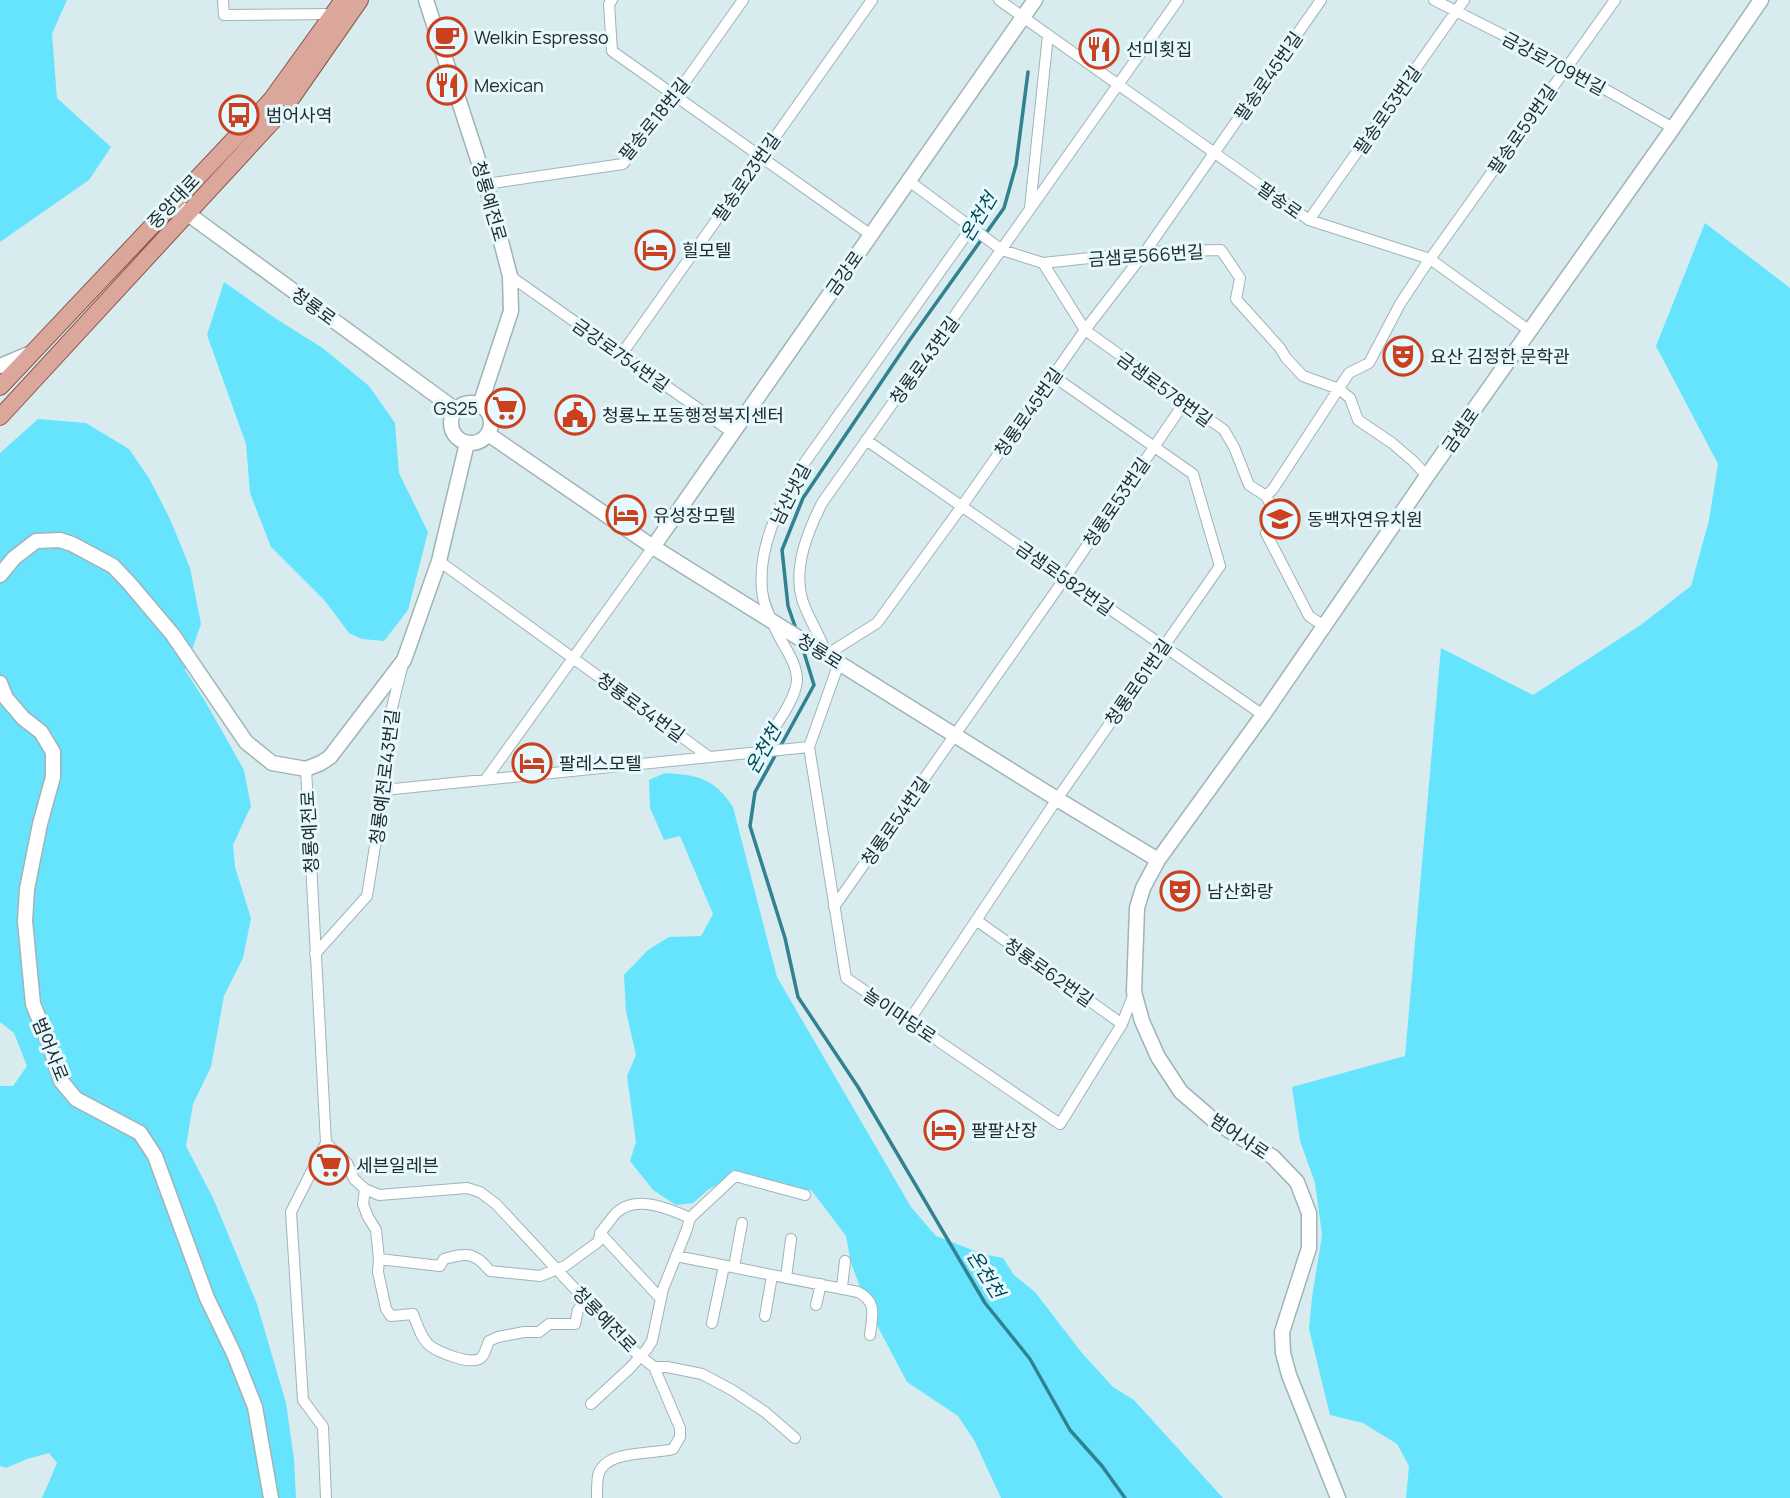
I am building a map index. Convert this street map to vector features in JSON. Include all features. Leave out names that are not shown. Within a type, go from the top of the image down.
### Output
[{"type":"main road","name":"중앙대로","points":[[0,387],[271,100],[343,0]]},
{"type":"main road","name":"중앙대로","points":[[0,417],[284,109],[360,0]]},
{"type":"street","points":[[223,0],[224,15],[333,14]]},
{"type":"street","name":"청룡예전로","points":[[426,0],[486,184],[510,276],[511,311],[480,405]]},
{"type":"street","points":[[612,0],[612,51],[871,235]]},
{"type":"street","name":"팔송로18번길","points":[[486,184],[623,164],[743,0]]},
{"type":"street","name":"팔송로23번길","points":[[621,355],[872,0]]},
{"type":"street","name":"팔송로","points":[[999,0],[1309,220],[1430,259],[1530,331]]},
{"type":"street","points":[[1023,17],[1027,0]]},
{"type":"street","name":"금강로","points":[[653,547],[1035,0]]},
{"type":"street","name":"청룡로43번길","points":[[826,655],[823,642],[801,597],[800,572],[810,527],[822,503],[998,247],[1030,209],[1178,0]]},
{"type":"street","name":"팔송로45번길","points":[[1214,153],[1321,0]]},
{"type":"street","name":"금강로709번길","points":[[1434,0],[1566,67],[1674,128]]},
{"type":"street","name":"팔송로53번길","points":[[1309,220],[1464,0]]},
{"type":"street","name":"팔송로59번길","points":[[1266,496],[1349,373],[1369,363],[1400,304],[1430,259],[1615,0]]},
{"type":"street","name":"금샘로","points":[[1158,860],[1263,716],[1427,476],[1674,128],[1761,0]]},
{"type":"street","points":[[1030,209],[1048,34]]},
{"type":"street","name":"청룡로45번길","points":[[826,655],[877,622],[1214,153]]},
{"type":"street","points":[[909,181],[998,247],[1043,263]]},
{"type":"street","name":"청룡로","points":[[173,203],[456,410]]},
{"type":"street","name":"남산냇길","points":[[759,751],[787,708],[797,682],[795,666],[766,609],[762,589],[764,552],[776,512],[804,462],[973,230]]},
{"type":"street","name":"금샘로566번길","points":[[1043,263],[1144,252],[1221,250],[1240,278],[1236,299],[1286,358],[1303,376],[1339,389]]},
{"type":"street","name":"금샘로578번길","points":[[1043,263],[1085,330],[1224,430],[1250,485],[1266,496]]},
{"type":"street","name":"금강로754번길","points":[[510,276],[733,433]]},
{"type":"street","points":[[0,366],[35,351]]},
{"type":"street","points":[[1053,376],[1154,447],[1184,403]]},
{"type":"street","points":[[1339,389],[1350,398],[1358,421],[1392,443],[1427,476]]},
{"type":"street","points":[[467,403],[480,405],[486,409],[491,421],[488,434],[478,443],[467,443],[458,439],[451,428],[456,410],[467,403]]},
{"type":"street","name":"청룡로","points":[[488,434],[653,547],[1158,860]]},
{"type":"street","name":"금샘로582번길","points":[[866,440],[1263,716]]},
{"type":"street","name":"청룡예전로","points":[[326,1143],[306,769],[330,757],[404,660],[439,561],[467,443]]},
{"type":"street","name":"청룡로53번길","points":[[955,736],[1154,447],[1193,474],[1220,566]]},
{"type":"street","points":[[1266,496],[1275,513],[1266,533],[1309,616],[1324,626]]},
{"type":"street","points":[[0,575],[14,558],[36,541],[60,540],[113,566],[173,635],[246,742],[272,763],[306,769]]},
{"type":"street","points":[[485,779],[653,547]]},
{"type":"street","name":"청룡로34번길","points":[[439,561],[708,756]]},
{"type":"street","name":"청룡로61번길","points":[[1056,799],[1220,566]]},
{"type":"street","name":"청룡예전로43번길","points":[[315,954],[367,895],[384,790],[390,716],[404,660]]},
{"type":"street","name":"놀이마당로","points":[[839,663],[809,747],[846,978],[1060,1124],[1122,1024],[1134,992]]},
{"type":"street","name":"범어사로","points":[[0,683],[6,698],[23,718],[41,732],[53,752],[53,778],[40,824],[27,889],[25,921],[33,1004],[61,1081],[76,1099],[140,1133],[155,1156],[207,1298],[234,1354],[255,1407],[271,1498]]},
{"type":"street","name":"청룡로54번길","points":[[834,907],[955,736]]},
{"type":"street","points":[[384,790],[809,747]]},
{"type":"street","points":[[909,1021],[1056,799]]},
{"type":"street","name":"범어사로","points":[[1158,860],[1143,888],[1137,908],[1134,992],[1142,1021],[1158,1057],[1181,1092],[1217,1123],[1273,1157],[1297,1182],[1308,1213],[1309,1248],[1282,1332],[1283,1353],[1289,1375],[1338,1498]]},
{"type":"street","name":"청룡로62번길","points":[[976,920],[1122,1024]]},
{"type":"street","points":[[327,1498],[323,1427],[303,1400],[291,1212],[326,1143],[347,1163],[354,1179],[365,1189],[363,1204],[376,1230],[379,1272],[386,1309],[391,1316],[413,1314],[428,1344],[460,1359],[474,1362],[481,1358],[489,1341],[498,1337],[539,1332],[550,1324],[575,1324],[578,1310],[586,1300]]},
{"type":"street","points":[[591,1404],[630,1368],[652,1341],[661,1299],[690,1217],[736,1176],[805,1195]]},
{"type":"street","name":"청룡예전로","points":[[365,1189],[379,1195],[467,1188],[481,1192],[496,1203],[629,1347],[654,1367]]},
{"type":"street","points":[[379,1259],[440,1266],[444,1259],[464,1254],[483,1263],[489,1271],[540,1276],[565,1266],[598,1242],[600,1233],[618,1210],[630,1205],[650,1205],[690,1217]]},
{"type":"street","points":[[712,1323],[742,1223]]},
{"type":"street","points":[[600,1233],[661,1299]]},
{"type":"street","points":[[786,1278],[791,1239]]},
{"type":"street","points":[[676,1256],[858,1292],[867,1296],[872,1303],[870,1335]]},
{"type":"street","points":[[842,1287],[845,1261]]},
{"type":"street","points":[[765,1316],[772,1276]]},
{"type":"street","points":[[816,1305],[821,1284]]},
{"type":"street","points":[[597,1498],[599,1473],[609,1461],[620,1456],[673,1449],[680,1437],[680,1428],[654,1367],[702,1374],[765,1412],[795,1438]]},
{"type":"shaded area","points":[[0,0],[67,0],[52,34],[57,98],[111,147],[89,180],[0,242]]},
{"type":"shaded area","points":[[1705,223],[1790,288],[1790,1498],[1406,1498],[1409,1466],[1397,1444],[1363,1423],[1330,1415],[1309,1329],[1322,1235],[1315,1183],[1300,1141],[1292,1087],[1405,1056],[1441,648],[1533,695],[1642,624],[1691,586],[1709,520],[1718,464],[1656,346]]},
{"type":"shaded area","points":[[224,282],[324,349],[369,386],[395,423],[399,473],[428,532],[408,610],[384,641],[362,639],[349,633],[325,601],[271,547],[250,493],[246,444],[207,335]]},
{"type":"shaded area","points":[[38,419],[86,423],[129,449],[149,478],[170,519],[190,568],[201,624],[185,670],[244,770],[251,806],[233,845],[235,867],[251,918],[243,958],[224,996],[211,1067],[193,1104],[186,1146],[214,1200],[257,1304],[286,1403],[296,1498],[42,1498],[57,1463],[49,1453],[6,1468],[0,1466],[0,1086],[13,1086],[27,1066],[14,1033],[0,1022],[0,453]]},
{"type":"shaded area","points":[[665,773],[696,777],[712,784],[733,807],[777,977],[911,1207],[936,1236],[983,1254],[1003,1258],[1014,1275],[1035,1292],[1082,1353],[1113,1387],[1134,1400],[1223,1498],[1001,1498],[974,1440],[958,1416],[907,1382],[869,1310],[851,1263],[846,1236],[812,1191],[741,1172],[709,1189],[693,1203],[676,1205],[653,1190],[630,1161],[636,1142],[627,1076],[636,1055],[626,1011],[624,975],[648,950],[669,937],[701,936],[713,914],[680,836],[664,840],[650,808],[649,780]]},
{"type":"waterway","name":"온천천","points":[[797,632],[788,606],[782,550],[803,498],[909,341],[1004,208],[1016,165],[1028,72]]},
{"type":"waterway","name":"온천천","points":[[780,747],[814,685],[802,646]]},
{"type":"waterway","name":"온천천","points":[[776,754],[755,792],[750,826],[785,938],[798,997],[858,1087],[985,1303],[1030,1359],[1070,1430],[1102,1466],[1125,1498]]},
{"type":"place","name":"Welkin Espresso","points":[[447,37]]},
{"type":"place","name":"선미횟집","points":[[1099,49]]},
{"type":"place","name":"Mexican","points":[[447,85]]},
{"type":"place","name":"범어사역","points":[[239,115]]},
{"type":"place","name":"힐모텔","points":[[655,250]]},
{"type":"place","name":"요산 김정한 문학관","points":[[1403,356]]},
{"type":"place","name":"GS25","points":[[505,408]]},
{"type":"place","name":"청룡노포동행정복지센터","points":[[575,415]]},
{"type":"place","name":"유성장모텔","points":[[626,515]]},
{"type":"place","name":"동백자연유치원","points":[[1280,519]]},
{"type":"place","name":"팔레스모텔","points":[[532,763]]},
{"type":"place","name":"남산화랑","points":[[1180,891]]},
{"type":"place","name":"팔팔산장","points":[[944,1130]]},
{"type":"place","name":"세븐일레븐","points":[[329,1165]]}]
